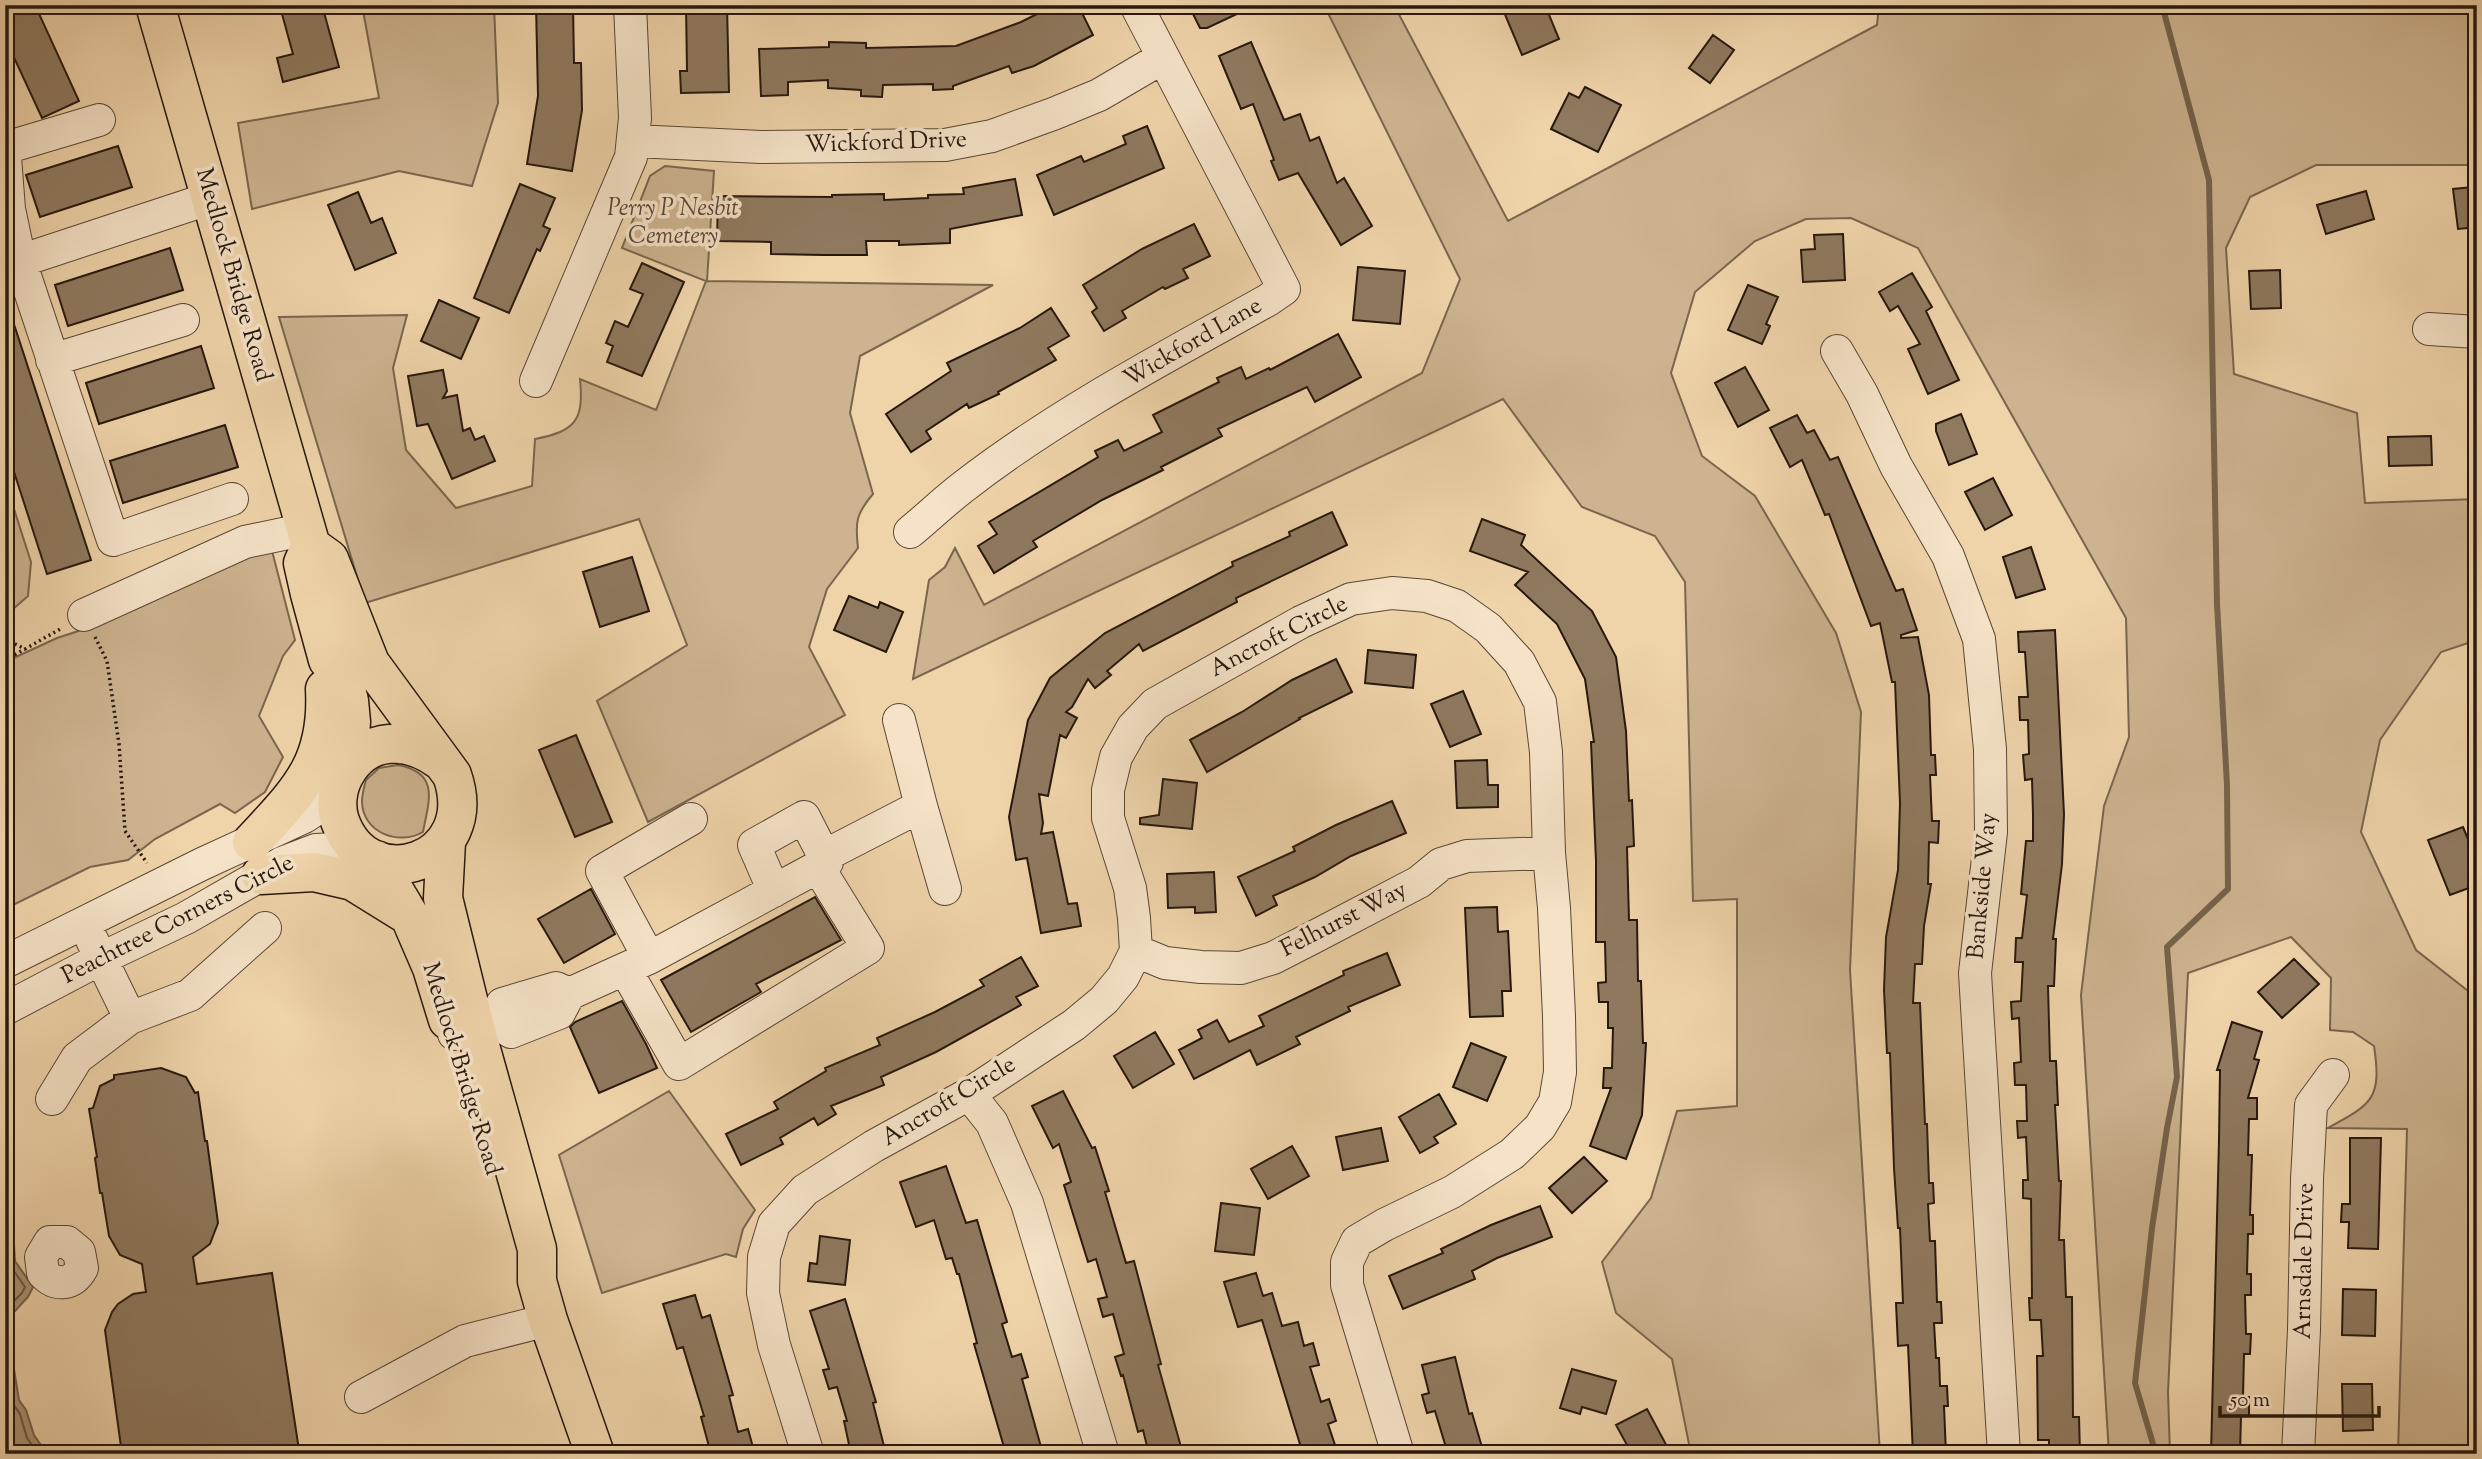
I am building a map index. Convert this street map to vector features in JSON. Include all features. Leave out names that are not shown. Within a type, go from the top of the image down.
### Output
[{"type":"main road","name":"Medlock Bridge Road","points":[[155,5],[309,537],[330,559],[370,663],[452,775],[458,792],[459,809],[455,827],[446,842],[443,898],[474,1028],[537,1249],[537,1281],[595,1454]]},
{"type":"main road","name":"Medlock Bridge Road","points":[[309,537],[303,564],[328,660],[342,674],[349,701],[351,722],[338,814],[345,832],[366,854],[410,917],[432,968],[474,1028]]},
{"type":"main road","points":[[328,660],[324,674],[327,718],[322,742],[311,771],[288,803],[256,859],[353,881],[410,917]]},
{"type":"main road","points":[[342,783],[359,757],[374,748],[391,743],[410,744],[427,750],[442,761]]},
{"type":"main road","points":[[366,854],[391,864],[406,864],[435,853],[446,842]]},
{"type":"street","points":[[536,382],[631,157],[635,118],[630,5]]},
{"type":"street","name":"Wickford Lane","points":[[910,532],[963,487],[1038,435],[1158,361],[1284,289],[1136,5]]},
{"type":"street","name":"Wickford Drive","points":[[634,141],[761,147],[945,145],[992,136],[1099,95],[1162,58]]},
{"type":"street","points":[[5,148],[99,120]]},
{"type":"street","points":[[5,157],[13,262],[52,360],[113,540],[232,499]]},
{"type":"street","points":[[13,262],[211,198]]},
{"type":"street","points":[[52,360],[183,320]]},
{"type":"street","points":[[2429,329],[2477,332]]},
{"type":"street","name":"Bankside Way","points":[[1838,351],[1896,466],[1948,556],[1979,639],[1990,749],[1990,832],[1975,974],[2004,1454]]},
{"type":"street","points":[[84,615],[245,542],[309,537]]},
{"type":"street","name":"Ancroft Circle","points":[[808,1454],[775,1345],[763,1293],[764,1257],[774,1224],[805,1190],[874,1146],[969,1094],[1074,1025],[1104,1000],[1123,977],[1136,951],[1130,888],[1108,818],[1108,790],[1115,757],[1133,727],[1155,704],[1280,633],[1351,598],[1392,593],[1427,596],[1457,606],[1488,628],[1519,662],[1540,702],[1546,752],[1560,1072],[1555,1101],[1541,1127],[1511,1154],[1451,1192],[1357,1241],[1348,1262],[1347,1285],[1398,1454]]},
{"type":"street","points":[[899,720],[945,889]]},
{"type":"street","name":"Peachtree Corners Circle","points":[[5,1009],[100,959],[186,919],[342,783]]},
{"type":"street","points":[[474,1028],[511,1032],[559,1013],[569,994],[637,964],[775,891],[821,861],[921,806]]},
{"type":"street","points":[[691,819],[602,871],[679,1064],[868,948],[821,861],[804,817],[754,845],[775,891]]},
{"type":"street","name":"Peachtree Corners Circle","points":[[5,962],[202,864],[256,859],[282,863],[316,850],[366,854]]},
{"type":"street","name":"Felhurst Way","points":[[1136,951],[1165,963],[1241,968],[1273,958],[1312,938],[1419,882],[1441,864],[1467,856],[1549,853]]},
{"type":"street","points":[[84,923],[130,1018]]},
{"type":"street","points":[[52,1099],[77,1058],[130,1018],[190,995],[265,928]]},
{"type":"street","name":"Arnsdale Drive","points":[[2298,1454],[2311,1105],[2333,1075]]},
{"type":"street","points":[[969,1094],[992,1123],[1027,1203],[1103,1454]]},
{"type":"street","points":[[361,1397],[465,1341],[548,1320]]},
{"type":"path","points":[[5,660],[84,615],[107,661],[119,744],[125,831],[152,871]]},
{"type":"path","points":[[5,639],[25,649]]},
{"type":"green space","points":[[362,5],[494,5],[498,103],[472,186],[399,171],[252,209],[238,123],[379,98]]},
{"type":"green space","points":[[1324,5],[1394,5],[1508,221],[1877,25],[1879,5],[2477,5],[2477,165],[2316,165],[2250,197],[2226,248],[2234,374],[2357,413],[2365,503],[2477,499],[2477,640],[2441,652],[2380,740],[2361,832],[2416,950],[2477,998],[2477,1454],[2398,1454],[2407,1129],[2328,1128],[2355,1113],[2370,1098],[2375,1089],[2376,1078],[2374,1046],[2353,1032],[2330,1030],[2331,978],[2291,937],[2188,973],[2168,1392],[2170,1454],[2109,1454],[2081,995],[2104,806],[2129,737],[2126,618],[1918,248],[1851,218],[1806,219],[1755,241],[1695,292],[1671,373],[1702,456],[1755,496],[1836,633],[1861,712],[1850,970],[1880,1454],[1691,1454],[1672,1359],[1616,1313],[1602,1262],[1651,1198],[1677,1111],[1737,1106],[1737,899],[1693,901],[1685,582],[1655,536],[1582,507],[1503,399],[913,679],[929,580],[945,567],[955,548],[984,605],[1422,373],[1460,279]]},
{"type":"green space","name":"Perry P Nesbit Cemetery","points":[[665,166],[714,171],[707,281],[993,285],[860,356],[850,413],[873,494],[858,519],[858,548],[827,589],[809,647],[845,715],[648,822],[597,701],[687,645],[639,519],[365,603],[279,317],[407,315],[393,368],[406,450],[456,508],[532,486],[535,439],[560,432],[574,421],[580,405],[580,379],[656,410],[706,281],[622,248],[650,176]]},
{"type":"green space","points":[[5,481],[31,562],[28,596],[5,616]]},
{"type":"green space","points":[[270,543],[295,640],[283,656],[259,716],[283,757],[265,792],[235,813],[220,804],[155,839],[128,860],[90,867],[5,909],[5,662],[57,638],[106,622]]},
{"type":"green space","points":[[398,765],[420,774],[426,781],[429,799],[423,832],[403,838],[393,837],[375,829],[364,813],[362,802],[366,780],[379,768]]},
{"type":"green space","points":[[669,1091],[755,1210],[743,1229],[736,1257],[726,1254],[602,1293],[559,1155]]},
{"type":"water","points":[[5,1219],[14,1244],[15,1261],[33,1287],[28,1297],[5,1322]]},
{"type":"water","points":[[5,1347],[13,1363],[19,1400],[26,1410],[34,1435],[47,1454],[5,1454]]},
{"type":"building","points":[[5,5],[35,5],[79,101],[42,118],[5,38]]},
{"type":"building","points":[[322,5],[339,67],[283,82],[277,58],[293,54],[282,14]]},
{"type":"building","points":[[536,5],[573,5],[574,63],[581,63],[582,110],[572,171],[527,164],[538,96]]},
{"type":"building","points":[[686,5],[727,5],[729,92],[681,93],[680,71],[687,71]]},
{"type":"building","points":[[1055,5],[1078,5],[1093,35],[1034,66],[1012,73],[1009,66],[953,86],[953,89],[933,90],[933,84],[883,85],[882,97],[861,96],[861,90],[828,88],[828,80],[788,82],[788,95],[761,96],[759,49],[829,47],[829,42],[866,43],[866,48],[956,46],[1021,22]]},
{"type":"building","points":[[1200,5],[1256,5],[1207,28],[1200,28],[1191,10]]},
{"type":"building","points":[[1501,5],[1545,5],[1559,39],[1522,55]]},
{"type":"building","points":[[1713,35],[1734,50],[1710,83],[1689,68]]},
{"type":"building","points":[[1251,42],[1284,120],[1300,114],[1310,141],[1319,137],[1337,183],[1344,178],[1372,226],[1341,245],[1298,173],[1279,180],[1253,104],[1241,109],[1219,56]]},
{"type":"building","points":[[1585,87],[1621,105],[1598,152],[1551,129],[1569,93],[1579,98]]},
{"type":"building","points":[[1147,126],[1164,168],[1054,215],[1037,175],[1081,156],[1084,162],[1126,144],[1123,136]]},
{"type":"building","points":[[118,146],[132,187],[40,217],[26,175]]},
{"type":"building","points":[[1015,179],[1022,215],[950,229],[950,243],[899,245],[899,241],[866,241],[867,255],[823,255],[771,254],[771,242],[717,241],[718,196],[832,197],[884,194],[884,200],[928,198],[928,195],[964,194],[963,188]]},
{"type":"building","points":[[520,184],[555,198],[543,226],[550,229],[540,251],[537,249],[509,313],[474,298]]},
{"type":"building","points":[[2473,187],[2477,227],[2458,229],[2453,189]]},
{"type":"building","points":[[2366,191],[2374,219],[2326,234],[2317,205]]},
{"type":"building","points":[[358,192],[371,223],[382,218],[396,253],[355,270],[328,205]]},
{"type":"building","points":[[1194,224],[1210,256],[1183,269],[1188,278],[1165,289],[1163,287],[1122,311],[1126,318],[1104,331],[1092,312],[1097,308],[1083,285],[1142,249]]},
{"type":"building","points":[[1843,234],[1845,280],[1803,282],[1801,250],[1815,249],[1814,235]]},
{"type":"building","points":[[170,248],[183,290],[68,326],[55,285]]},
{"type":"building","points":[[642,263],[684,282],[642,376],[607,362],[613,346],[606,343],[615,321],[628,327],[643,294],[630,289]]},
{"type":"building","points":[[1358,267],[1405,271],[1400,324],[1353,320]]},
{"type":"building","points":[[2280,270],[2281,308],[2251,309],[2249,271]]},
{"type":"building","points":[[1912,273],[1932,307],[1926,311],[1959,380],[1928,394],[1908,349],[1920,344],[1898,306],[1890,311],[1879,292]]},
{"type":"building","points":[[1748,285],[1778,297],[1766,324],[1770,326],[1762,344],[1728,330]]},
{"type":"building","points":[[439,300],[479,318],[461,359],[421,341]]},
{"type":"building","points":[[1051,308],[1069,336],[1048,348],[1056,360],[998,392],[999,394],[969,408],[967,404],[926,431],[931,439],[911,452],[886,414],[951,371],[947,363],[1020,328]]},
{"type":"building","points":[[5,309],[9,309],[91,560],[47,574],[5,444]]},
{"type":"building","points":[[1338,334],[1361,377],[1315,402],[1307,387],[1218,429],[1222,436],[1161,467],[1163,470],[1102,500],[1033,541],[1037,547],[994,573],[978,546],[997,534],[989,522],[1098,457],[1095,451],[1118,440],[1124,451],[1162,432],[1153,415],[1219,382],[1217,378],[1241,367],[1246,379],[1269,368],[1270,370]]},
{"type":"building","points":[[201,346],[214,388],[99,424],[86,383]]},
{"type":"building","points":[[1745,367],[1769,410],[1738,427],[1715,383]]},
{"type":"building","points":[[443,370],[447,391],[443,398],[457,395],[463,431],[470,428],[475,440],[484,436],[495,461],[452,479],[428,424],[417,426],[408,376]]},
{"type":"building","points":[[1961,414],[1977,454],[1949,465],[1936,431],[1936,424]]},
{"type":"building","points":[[1797,415],[1807,433],[1814,430],[1830,460],[1838,457],[1896,591],[1903,589],[1917,630],[1901,635],[1901,638],[1918,637],[1929,695],[1931,755],[1935,755],[1936,775],[1930,775],[1932,821],[1939,821],[1938,843],[1929,842],[1928,884],[1931,884],[1924,926],[1922,964],[1915,964],[1913,1003],[1920,1003],[1929,1183],[1933,1183],[1934,1203],[1928,1204],[1930,1241],[1935,1241],[1937,1302],[1941,1302],[1942,1323],[1934,1323],[1936,1358],[1939,1358],[1940,1386],[1947,1386],[1948,1406],[1944,1406],[1946,1454],[1913,1454],[1908,1345],[1898,1346],[1896,1303],[1903,1303],[1890,1053],[1887,1053],[1884,990],[1886,937],[1898,870],[1900,803],[1895,682],[1892,682],[1880,623],[1871,626],[1829,514],[1825,515],[1802,460],[1790,467],[1770,428]]},
{"type":"building","points":[[225,425],[238,467],[123,503],[110,461]]},
{"type":"building","points":[[2431,436],[2432,465],[2389,466],[2388,437]]},
{"type":"building","points":[[1993,478],[2012,515],[1985,530],[1965,492]]},
{"type":"building","points":[[1332,512],[1347,545],[1236,598],[1237,602],[1143,651],[1139,644],[1107,671],[1111,675],[1095,688],[1088,679],[1072,707],[1066,712],[1077,718],[1066,738],[1060,735],[1048,796],[1039,794],[1043,823],[1041,834],[1053,832],[1068,904],[1077,903],[1081,926],[1041,933],[1027,858],[1016,860],[1009,817],[1028,720],[1050,678],[1105,633],[1233,566],[1232,562],[1290,536],[1289,532]]},
{"type":"building","points":[[1482,519],[1525,535],[1521,545],[1592,611],[1616,657],[1626,731],[1629,801],[1632,800],[1634,846],[1627,847],[1629,920],[1637,920],[1638,981],[1641,981],[1643,1043],[1646,1043],[1642,1115],[1626,1159],[1590,1146],[1611,1088],[1603,1088],[1604,1068],[1612,1068],[1613,1028],[1608,1028],[1608,1002],[1599,1002],[1598,983],[1606,982],[1605,942],[1596,942],[1591,742],[1594,742],[1585,679],[1557,624],[1515,585],[1528,572],[1470,551]]},
{"type":"building","points":[[2031,547],[2045,589],[2016,598],[2003,557]]},
{"type":"building","points":[[632,557],[649,611],[600,627],[583,572]]},
{"type":"building","points":[[849,596],[878,608],[880,602],[903,612],[886,652],[834,630]]},
{"type":"building","points":[[2055,630],[2064,814],[2062,864],[2053,939],[2056,939],[2054,986],[2048,986],[2050,1061],[2056,1061],[2058,1105],[2055,1105],[2061,1181],[2059,1240],[2064,1240],[2066,1297],[2072,1297],[2073,1417],[2079,1417],[2080,1454],[2049,1454],[2049,1440],[2038,1440],[2037,1356],[2043,1356],[2041,1320],[2030,1320],[2031,1199],[2023,1198],[2023,1180],[2028,1180],[2026,1137],[2018,1138],[2017,1121],[2027,1121],[2026,1085],[2015,1085],[2014,1063],[2021,1062],[2019,1018],[2012,1019],[2011,1002],[2021,1001],[2023,962],[2015,962],[2016,938],[2022,938],[2027,895],[2021,894],[2026,841],[2033,841],[2032,779],[2025,780],[2023,755],[2029,754],[2028,720],[2020,720],[2019,697],[2028,697],[2025,652],[2019,652],[2018,632]]},
{"type":"building","points":[[1368,650],[1416,655],[1413,688],[1365,683]]},
{"type":"building","points":[[1336,659],[1352,692],[1299,718],[1207,772],[1190,740],[1242,712],[1292,680]]},
{"type":"building","points":[[1463,691],[1481,734],[1450,747],[1431,704]]},
{"type":"building","points":[[576,735],[612,822],[575,837],[539,750]]},
{"type":"building","points":[[1487,760],[1488,785],[1498,785],[1498,807],[1457,808],[1455,761]]},
{"type":"building","points":[[1163,779],[1197,783],[1192,829],[1140,824],[1140,818],[1159,815]]},
{"type":"building","points":[[1392,801],[1406,833],[1351,856],[1315,877],[1273,896],[1277,905],[1256,916],[1238,877],[1295,851],[1293,847],[1336,825]]},
{"type":"building","points":[[2463,827],[2477,861],[2477,885],[2450,895],[2428,840]]},
{"type":"building","points":[[1214,872],[1216,912],[1195,913],[1195,907],[1168,908],[1167,874]]},
{"type":"building","points":[[591,889],[615,934],[564,963],[538,919]]},
{"type":"building","points":[[815,897],[841,940],[756,984],[761,992],[691,1032],[661,980]]},
{"type":"building","points":[[1497,907],[1498,932],[1508,931],[1511,991],[1502,991],[1503,1016],[1470,1017],[1465,908]]},
{"type":"building","points":[[1387,953],[1400,985],[1348,1007],[1350,1011],[1296,1037],[1300,1044],[1257,1065],[1250,1050],[1194,1079],[1179,1050],[1202,1038],[1198,1030],[1217,1020],[1229,1042],[1264,1026],[1259,1016],[1344,975],[1343,971]]},
{"type":"building","points":[[1021,957],[1038,986],[1016,997],[1021,1005],[936,1052],[881,1077],[884,1085],[831,1106],[836,1114],[818,1125],[814,1118],[780,1138],[783,1144],[741,1165],[726,1134],[778,1109],[774,1102],[826,1071],[825,1068],[880,1045],[877,1038],[984,986],[980,980]]},
{"type":"building","points":[[2294,959],[2319,984],[2282,1018],[2258,992]]},
{"type":"building","points":[[622,1001],[657,1068],[599,1093],[570,1027],[575,1022]]},
{"type":"building","points":[[2232,1022],[2262,1032],[2254,1059],[2259,1060],[2248,1098],[2257,1098],[2257,1119],[2249,1119],[2248,1155],[2252,1155],[2250,1215],[2253,1215],[2253,1234],[2248,1234],[2247,1274],[2251,1274],[2251,1295],[2245,1295],[2246,1334],[2251,1334],[2250,1354],[2244,1354],[2243,1397],[2249,1397],[2249,1416],[2241,1416],[2240,1454],[2211,1454],[2219,1140],[2220,1070],[2217,1070]]},
{"type":"building","points":[[1155,1032],[1174,1064],[1133,1088],[1114,1056]]},
{"type":"building","points":[[1471,1043],[1506,1057],[1487,1101],[1453,1087]]},
{"type":"building","points":[[161,1068],[186,1077],[195,1093],[198,1092],[207,1141],[218,1223],[210,1244],[193,1257],[197,1284],[272,1273],[299,1450],[273,1454],[122,1454],[105,1330],[118,1304],[133,1294],[146,1292],[142,1264],[120,1255],[109,1236],[100,1193],[89,1109],[93,1108],[100,1086],[114,1079],[114,1075]]},
{"type":"building","points":[[1063,1091],[1092,1148],[1095,1147],[1109,1191],[1105,1192],[1126,1263],[1134,1261],[1161,1364],[1158,1365],[1183,1454],[1149,1454],[1143,1430],[1138,1432],[1123,1375],[1121,1376],[1115,1357],[1124,1354],[1113,1314],[1103,1317],[1098,1299],[1107,1297],[1096,1259],[1088,1262],[1064,1185],[1071,1182],[1059,1144],[1053,1148],[1032,1106]]},
{"type":"building","points":[[1439,1094],[1456,1124],[1434,1137],[1438,1143],[1420,1153],[1399,1117]]},
{"type":"building","points":[[1381,1128],[1388,1161],[1343,1170],[1336,1137]]},
{"type":"building","points":[[2350,1138],[2381,1138],[2378,1249],[2348,1248],[2349,1222],[2341,1222],[2342,1204],[2350,1204]]},
{"type":"building","points":[[1292,1146],[1309,1176],[1268,1199],[1251,1169]]},
{"type":"building","points":[[1584,1157],[1607,1181],[1572,1213],[1549,1188]]},
{"type":"building","points":[[946,1166],[966,1223],[977,1220],[1007,1322],[1002,1324],[1012,1357],[1021,1354],[1028,1377],[1022,1379],[1043,1454],[1006,1454],[974,1344],[977,1343],[959,1274],[952,1258],[946,1259],[934,1220],[916,1227],[900,1182]]},
{"type":"building","points":[[1221,1203],[1260,1208],[1254,1255],[1215,1251]]},
{"type":"building","points":[[1540,1206],[1552,1237],[1497,1258],[1472,1271],[1475,1279],[1403,1309],[1389,1276],[1443,1253],[1441,1249],[1491,1225]]},
{"type":"building","points":[[820,1236],[850,1240],[845,1285],[808,1281],[810,1263],[817,1264]]},
{"type":"building","points":[[1256,1273],[1263,1296],[1272,1293],[1282,1326],[1298,1322],[1304,1346],[1313,1343],[1319,1365],[1310,1367],[1321,1402],[1329,1399],[1336,1421],[1328,1424],[1338,1454],[1303,1454],[1262,1320],[1238,1327],[1224,1282]]},
{"type":"building","points":[[2343,1289],[2376,1290],[2375,1336],[2342,1335]]},
{"type":"building","points":[[695,1295],[702,1318],[710,1315],[733,1395],[729,1396],[738,1432],[748,1429],[754,1451],[743,1454],[711,1454],[701,1417],[704,1416],[683,1347],[677,1349],[663,1304]]},
{"type":"building","points":[[845,1299],[876,1402],[873,1403],[886,1454],[851,1454],[844,1421],[847,1421],[837,1387],[829,1389],[823,1370],[829,1369],[810,1311]]},
{"type":"building","points":[[1455,1357],[1469,1414],[1472,1413],[1484,1454],[1448,1454],[1435,1411],[1427,1413],[1422,1395],[1429,1393],[1422,1365]]},
{"type":"building","points":[[1572,1369],[1616,1381],[1606,1414],[1582,1407],[1580,1414],[1560,1408]]},
{"type":"building","points":[[2342,1384],[2372,1384],[2373,1430],[2343,1431]]},
{"type":"building","points":[[1647,1409],[1671,1454],[1632,1454],[1616,1425]]},
{"type":"waterway","points":[[2156,1454],[2135,1383],[2152,1228],[2177,1077],[2167,947],[2228,889],[2227,785],[2217,604],[2209,180],[2162,5]]}]
